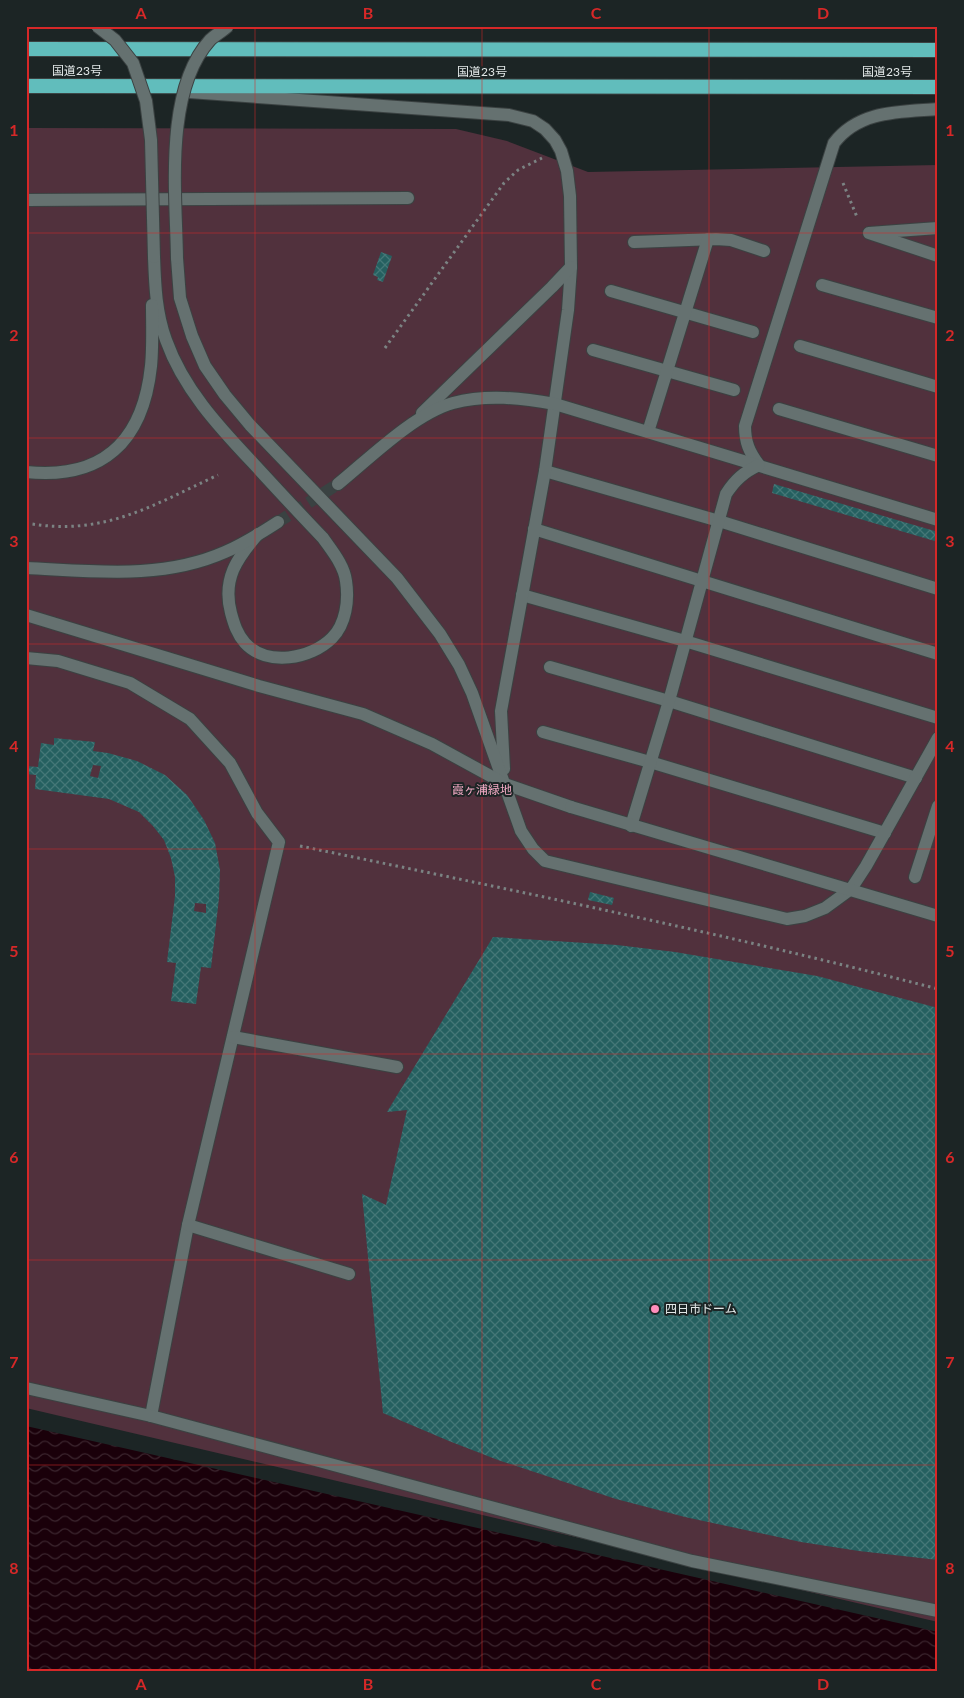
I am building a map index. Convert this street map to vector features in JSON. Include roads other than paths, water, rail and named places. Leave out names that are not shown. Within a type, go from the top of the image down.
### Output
[{"type":"highway","name":"国道23号","points":[[26,49],[938,50]]},
{"type":"highway","name":"国道23号","points":[[26,86],[938,87]]},
{"type":"street","points":[[97,26],[115,40],[133,63],[146,100],[151,140],[157,305],[166,340],[196,398],[216,423],[323,538],[338,558],[346,580],[347,602],[343,621],[332,638],[319,648],[301,656],[282,658],[262,654],[246,645],[236,630],[230,609],[229,594],[233,568],[258,534]]},
{"type":"street","points":[[228,26],[210,40],[194,65],[180,100],[175,138],[177,258],[180,298],[192,336],[205,366],[225,395],[250,425],[398,578],[440,634],[459,665],[472,693],[521,832],[533,849],[546,861],[787,919],[805,916],[825,908],[851,889],[885,833],[938,738]]},
{"type":"street","points":[[102,86],[509,115],[533,121],[545,129],[555,140],[561,151],[567,171],[570,196],[571,266],[568,310],[545,471],[501,711],[505,784]]},
{"type":"street","points":[[759,465],[750,453],[745,440],[745,426],[834,143],[843,132],[855,124],[872,117],[891,113],[938,109]]},
{"type":"street","points":[[26,200],[408,198]]},
{"type":"street","points":[[938,228],[869,233],[938,256]]},
{"type":"street","points":[[648,432],[708,239]]},
{"type":"street","points":[[634,242],[731,240],[764,252]]},
{"type":"street","points":[[26,472],[46,474],[69,472],[87,467],[104,459],[120,447],[134,427],[144,402],[151,367],[154,257]]},
{"type":"street","points":[[338,484],[408,427],[552,287],[571,266]]},
{"type":"street","points":[[822,284],[938,318]]},
{"type":"street","points":[[611,291],[753,332]]},
{"type":"street","points":[[800,346],[938,387]]},
{"type":"street","points":[[593,350],[734,390]]},
{"type":"street","points":[[408,427],[432,412],[452,403],[473,399],[498,397],[555,404],[938,520]]},
{"type":"street","points":[[779,409],[938,456]]},
{"type":"street","points":[[631,826],[669,700],[726,494],[734,482],[746,471],[759,465]]},
{"type":"street","points":[[545,471],[719,521],[938,589]]},
{"type":"street","points":[[26,568],[122,572],[176,568],[226,552],[278,522]]},
{"type":"street","points":[[534,529],[938,654]]},
{"type":"street","points":[[522,595],[685,641],[938,718]]},
{"type":"street","points":[[26,615],[260,686],[363,714],[432,744],[505,784],[631,826],[938,916]]},
{"type":"street","points":[[26,658],[58,661],[130,683],[190,719],[230,763],[257,813],[280,842],[188,1225],[150,1416]]},
{"type":"street","points":[[550,667],[669,700],[916,778]]},
{"type":"street","points":[[543,732],[650,762],[885,833]]},
{"type":"street","points":[[915,877],[938,806]]},
{"type":"street","points":[[233,1038],[397,1067]]},
{"type":"street","points":[[188,1225],[349,1274]]},
{"type":"street","points":[[26,1388],[150,1416],[692,1561],[938,1611]]},
{"type":"water","points":[[26,1426],[938,1632],[938,1672],[26,1672]]},
{"type":"tunnel","points":[[278,522],[338,484]]},
{"type":"place","name":"四日市ドーム","points":[[655,1309]]},
{"type":"park label","name":"霞ヶ浦緑地","points":[[482,790]]}]
